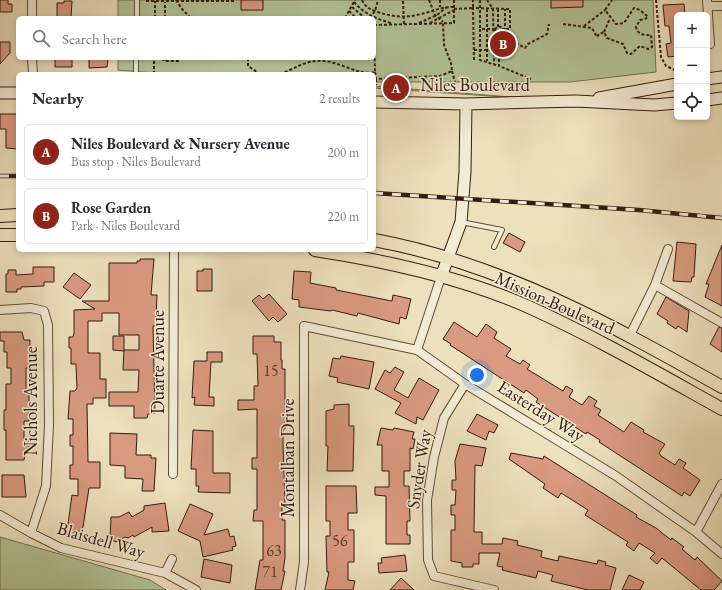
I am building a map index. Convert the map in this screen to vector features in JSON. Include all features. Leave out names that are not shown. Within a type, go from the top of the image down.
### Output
[{"type":"main road","points":[[710,79],[722,77]]},
{"type":"main road","name":"Niles Boulevard","points":[[576,101],[674,85]]},
{"type":"main road","points":[[0,93],[16,93]]},
{"type":"main road","points":[[710,100],[722,98]]},
{"type":"main road","name":"Niles Boulevard","points":[[376,102],[466,104],[576,101],[654,105],[674,103]]},
{"type":"main road","points":[[440,277],[461,222],[465,172],[466,104]]},
{"type":"main road","points":[[0,216],[16,215]]},
{"type":"main road","points":[[0,235],[16,235]]},
{"type":"main road","name":"Mission Boulevard","points":[[376,240],[448,258],[480,268],[533,289],[630,335],[722,387]]},
{"type":"main road","name":"Mission Boulevard","points":[[326,252],[396,265],[473,286],[531,308],[619,352],[722,409]]},
{"type":"street","points":[[32,0],[32,16]]},
{"type":"street","points":[[707,3],[722,6]]},
{"type":"street","points":[[32,60],[33,72]]},
{"type":"street","points":[[630,335],[655,285],[668,249]]},
{"type":"street","name":"Duarte Avenue","points":[[173,474],[174,252]]},
{"type":"street","points":[[417,350],[440,277]]},
{"type":"street","points":[[655,285],[721,321]]},
{"type":"street","name":"Nichols Avenue","points":[[0,310],[31,308],[44,312],[48,325],[48,424],[46,486],[31,533]]},
{"type":"street","name":"Easterday Way","points":[[304,326],[417,350],[466,384],[616,476],[696,532],[722,554]]},
{"type":"street","name":"Montalban Drive","points":[[300,590],[304,549],[304,326]]},
{"type":"street","name":"Snyder Way","points":[[466,384],[444,418],[434,457],[427,500],[428,560],[434,576],[494,590]]},
{"type":"street","points":[[696,532],[722,484]]},
{"type":"street","name":"Blaisdell Way","points":[[0,515],[61,548],[165,573],[196,590]]},
{"type":"street","points":[[165,573],[172,559]]},
{"type":"lane","points":[[137,0],[137,16]]},
{"type":"lane","points":[[136,60],[136,72]]},
{"type":"lane","points":[[461,222],[502,230],[494,247]]},
{"type":"path","points":[[362,0],[365,6],[375,11],[389,16],[404,17],[420,15],[440,7],[510,9],[510,29],[502,29],[498,27]]},
{"type":"path","points":[[371,16],[375,11],[378,0]]},
{"type":"path","points":[[403,0],[404,24]]},
{"type":"path","points":[[429,0],[432,11],[444,23]]},
{"type":"path","points":[[440,0],[440,7]]},
{"type":"path","points":[[376,24],[454,23],[454,0]]},
{"type":"path","points":[[473,0],[474,60]]},
{"type":"path","points":[[480,0],[480,60],[531,79]]},
{"type":"path","points":[[487,0],[494,9],[494,64]]},
{"type":"path","points":[[584,26],[606,10],[612,0]]},
{"type":"path","points":[[656,0],[661,57],[666,66],[674,70]]},
{"type":"path","points":[[146,1],[234,1]]},
{"type":"path","points":[[154,16],[155,1]]},
{"type":"path","points":[[176,1],[189,16]]},
{"type":"path","points":[[346,16],[355,1]]},
{"type":"path","points":[[355,1],[360,9],[369,16]]},
{"type":"path","points":[[165,2],[165,16]]},
{"type":"path","points":[[352,7],[363,16]]},
{"type":"path","points":[[417,24],[447,7]]},
{"type":"path","points":[[430,23],[439,19],[454,8]]},
{"type":"path","points":[[604,32],[607,38],[623,44],[627,53],[631,54],[640,46],[648,49],[652,47],[651,35],[643,35],[636,29],[640,20],[645,20],[648,17],[640,10],[634,8],[624,22],[616,24],[610,18],[606,10]]},
{"type":"path","points":[[487,9],[487,62]]},
{"type":"path","points":[[498,9],[498,27]]},
{"type":"path","points":[[474,50],[505,50],[505,9]]},
{"type":"path","points":[[349,11],[354,16]]},
{"type":"path","points":[[563,24],[592,28],[597,37],[599,34],[604,32],[610,18]]},
{"type":"path","points":[[376,19],[394,24]]},
{"type":"path","points":[[444,23],[444,45],[451,63],[456,86]]},
{"type":"path","points":[[505,45],[511,46],[514,41],[525,48],[528,44],[547,34],[549,24]]},
{"type":"path","points":[[480,29],[494,29],[498,27]]},
{"type":"path","points":[[494,29],[499,34]]},
{"type":"path","points":[[499,66],[499,34],[502,29]]},
{"type":"path","points":[[154,60],[154,72]]},
{"type":"path","points":[[164,60],[180,61]]},
{"type":"path","points":[[248,60],[248,66],[257,72]]},
{"type":"path","points":[[284,72],[299,65],[319,61],[336,63],[360,71],[375,72],[375,60]]},
{"type":"path","points":[[376,84],[376,79],[440,76],[452,71]]},
{"type":"green space","points":[[118,0],[653,0],[656,72],[570,82],[376,82],[376,72],[142,72],[118,70],[118,60],[376,60],[376,16],[118,16]]},
{"type":"green space","points":[[376,86],[548,100],[376,88]]},
{"type":"green space","points":[[0,537],[150,580],[166,590],[0,590]]},
{"type":"building","points":[[0,0],[8,0],[8,4],[12,4],[12,12],[0,12]]},
{"type":"building","points":[[241,0],[263,0],[263,10],[241,10]]},
{"type":"building","points":[[551,0],[583,0],[583,7],[551,8]]},
{"type":"building","points":[[64,1],[72,1],[71,16],[57,16],[57,3],[64,3]]},
{"type":"building","points":[[684,4],[685,12],[674,12],[674,56],[668,57],[666,44],[671,43],[669,26],[665,26],[663,5]]},
{"type":"building","points":[[0,42],[10,42],[10,53],[0,64]]},
{"type":"building","points":[[55,60],[72,60],[72,67],[55,67]]},
{"type":"building","points":[[89,60],[108,60],[107,67],[89,68]]},
{"type":"building","points":[[0,114],[16,114],[16,149],[6,148],[6,129],[0,129]]},
{"type":"building","points":[[509,233],[525,242],[520,252],[503,243]]},
{"type":"building","points":[[677,242],[696,244],[694,277],[692,277],[691,282],[673,281]]},
{"type":"building","points":[[722,245],[722,306],[705,297],[709,284],[706,284]]},
{"type":"building","points":[[140,259],[154,259],[151,295],[157,295],[156,317],[158,317],[157,326],[153,326],[155,413],[148,414],[147,418],[134,418],[134,406],[109,406],[109,392],[138,392],[139,370],[123,370],[124,350],[139,350],[139,335],[119,335],[119,313],[102,313],[102,321],[88,321],[88,353],[100,353],[100,379],[106,379],[106,398],[93,398],[93,404],[87,404],[88,462],[100,462],[100,488],[89,488],[83,527],[80,531],[74,532],[70,529],[68,524],[72,495],[78,496],[78,479],[70,479],[70,465],[73,465],[73,446],[70,446],[70,435],[73,435],[73,419],[68,419],[70,391],[75,391],[77,388],[76,364],[71,364],[71,348],[69,348],[69,337],[73,337],[74,333],[74,310],[95,309],[82,301],[109,301],[109,263],[137,263]]},
{"type":"building","points":[[33,267],[54,267],[54,282],[44,282],[44,286],[21,287],[21,289],[17,289],[17,292],[6,292],[6,274],[8,274],[8,270],[16,270],[16,275],[33,274]]},
{"type":"building","points":[[203,269],[212,269],[212,291],[197,291],[197,271],[203,271]]},
{"type":"building","points":[[294,271],[311,272],[310,283],[336,288],[336,290],[392,301],[393,295],[411,299],[406,319],[400,317],[399,324],[358,313],[357,316],[332,310],[299,307],[299,300],[292,299]]},
{"type":"building","points":[[74,273],[91,285],[80,299],[63,287]]},
{"type":"building","points":[[269,294],[287,314],[278,322],[273,317],[269,321],[252,301],[259,295],[263,299]]},
{"type":"building","points":[[666,297],[689,311],[687,332],[678,326],[676,329],[667,323],[668,321],[657,314]]},
{"type":"building","points":[[454,322],[477,337],[486,324],[497,332],[494,338],[511,349],[506,356],[520,364],[523,360],[530,365],[527,369],[563,391],[566,386],[573,390],[569,397],[582,405],[589,396],[597,401],[594,406],[601,410],[598,415],[624,432],[631,422],[644,430],[643,432],[665,444],[659,453],[661,456],[675,465],[679,459],[686,463],[683,468],[700,480],[690,496],[684,492],[682,496],[599,442],[600,440],[587,432],[586,434],[536,402],[538,399],[526,390],[524,393],[450,345],[451,344],[443,339]]},
{"type":"building","points":[[719,327],[722,328],[722,352],[710,344]]},
{"type":"building","points":[[0,332],[22,332],[24,340],[30,340],[29,368],[26,368],[26,394],[29,394],[29,421],[24,421],[24,439],[29,439],[29,450],[26,450],[24,460],[6,460],[4,410],[6,410],[6,384],[11,384],[11,368],[7,368],[7,352],[4,352],[4,341],[0,341]]},
{"type":"building","points":[[113,336],[124,336],[124,351],[113,350]]},
{"type":"building","points":[[253,336],[274,336],[274,342],[281,342],[282,369],[285,369],[285,429],[283,429],[283,444],[285,504],[282,504],[282,520],[285,520],[285,558],[283,571],[285,571],[281,590],[255,590],[260,560],[263,560],[263,521],[253,521],[254,510],[257,510],[257,469],[252,469],[252,458],[257,458],[257,409],[238,410],[238,400],[254,400],[254,386],[258,386],[257,354],[253,354]]},
{"type":"building","points":[[207,352],[222,352],[222,362],[211,362],[209,397],[214,397],[214,406],[194,405],[195,397],[192,398],[194,361],[207,361]]},
{"type":"building","points":[[341,356],[374,362],[369,389],[337,382],[338,378],[329,376],[333,358],[340,359]]},
{"type":"building","points":[[395,367],[404,372],[394,390],[408,398],[419,378],[439,390],[423,420],[417,417],[416,424],[395,413],[401,403],[375,389],[385,370],[390,373]]},
{"type":"building","points":[[349,404],[349,426],[354,426],[353,471],[327,471],[328,446],[326,446],[326,411],[334,409],[334,405]]},
{"type":"building","points":[[477,414],[498,425],[494,433],[489,431],[486,440],[467,431]]},
{"type":"building","points":[[381,428],[393,430],[394,428],[414,432],[412,439],[415,439],[413,449],[410,448],[410,471],[404,471],[404,486],[409,486],[410,521],[407,521],[407,535],[410,535],[410,544],[386,544],[386,496],[375,495],[375,487],[389,487],[389,471],[382,471],[382,445],[377,445]]},
{"type":"building","points":[[193,430],[213,431],[213,473],[230,473],[230,493],[198,492],[199,486],[196,486],[196,469],[191,469]]},
{"type":"building","points":[[110,433],[137,434],[136,455],[151,455],[151,458],[156,458],[154,491],[142,491],[143,479],[125,478],[125,466],[110,465]]},
{"type":"building","points":[[460,444],[486,448],[482,466],[475,465],[474,532],[482,532],[482,544],[502,544],[503,538],[518,541],[517,545],[542,551],[541,557],[558,561],[559,556],[597,564],[598,560],[606,562],[605,565],[616,568],[610,590],[588,590],[551,581],[553,575],[538,571],[536,578],[502,570],[503,567],[497,566],[500,553],[479,553],[479,564],[473,564],[473,567],[462,567],[462,563],[451,561],[451,530],[455,530],[455,515],[451,515],[451,505],[455,505],[456,490],[452,490],[452,480],[456,480],[455,461]]},
{"type":"building","points":[[511,453],[543,459],[544,456],[637,515],[636,517],[656,528],[671,540],[672,538],[684,547],[682,549],[695,560],[697,557],[722,581],[714,590],[701,590],[662,558],[657,564],[650,558],[655,553],[639,543],[634,551],[626,545],[628,542],[585,515],[588,510],[561,493],[558,498],[543,488],[545,484],[509,459]]},
{"type":"building","points":[[2,475],[24,475],[26,497],[2,497]]},
{"type":"building","points":[[326,486],[356,486],[357,513],[348,513],[348,530],[354,530],[354,562],[348,562],[348,580],[355,581],[353,590],[325,590],[329,572],[327,572],[326,536],[330,536],[330,521],[326,521]]},
{"type":"building","points":[[165,503],[169,531],[152,532],[152,527],[134,537],[133,535],[128,538],[125,537],[116,542],[110,539],[111,517],[119,517],[129,512],[132,517],[144,510],[144,506]]},
{"type":"building","points":[[190,504],[213,514],[204,535],[228,529],[230,537],[234,536],[236,546],[232,547],[233,550],[203,557],[200,541],[178,531]]},
{"type":"building","points":[[405,555],[407,571],[379,573],[378,563],[382,563],[381,558]]},
{"type":"building","points":[[204,559],[232,565],[230,583],[201,577]]},
{"type":"building","points":[[629,575],[644,582],[640,590],[622,590]]},
{"type":"building","points":[[401,578],[414,590],[390,590]]},
{"type":"railway","points":[[0,176],[16,176]]},
{"type":"railway","points":[[376,193],[639,210],[722,218]]},
{"type":"place","name":"Rose Garden","points":[[503,44]]},
{"type":"place","name":"Niles Boulevard & Nursery Avenue","points":[[396,88]]}]
